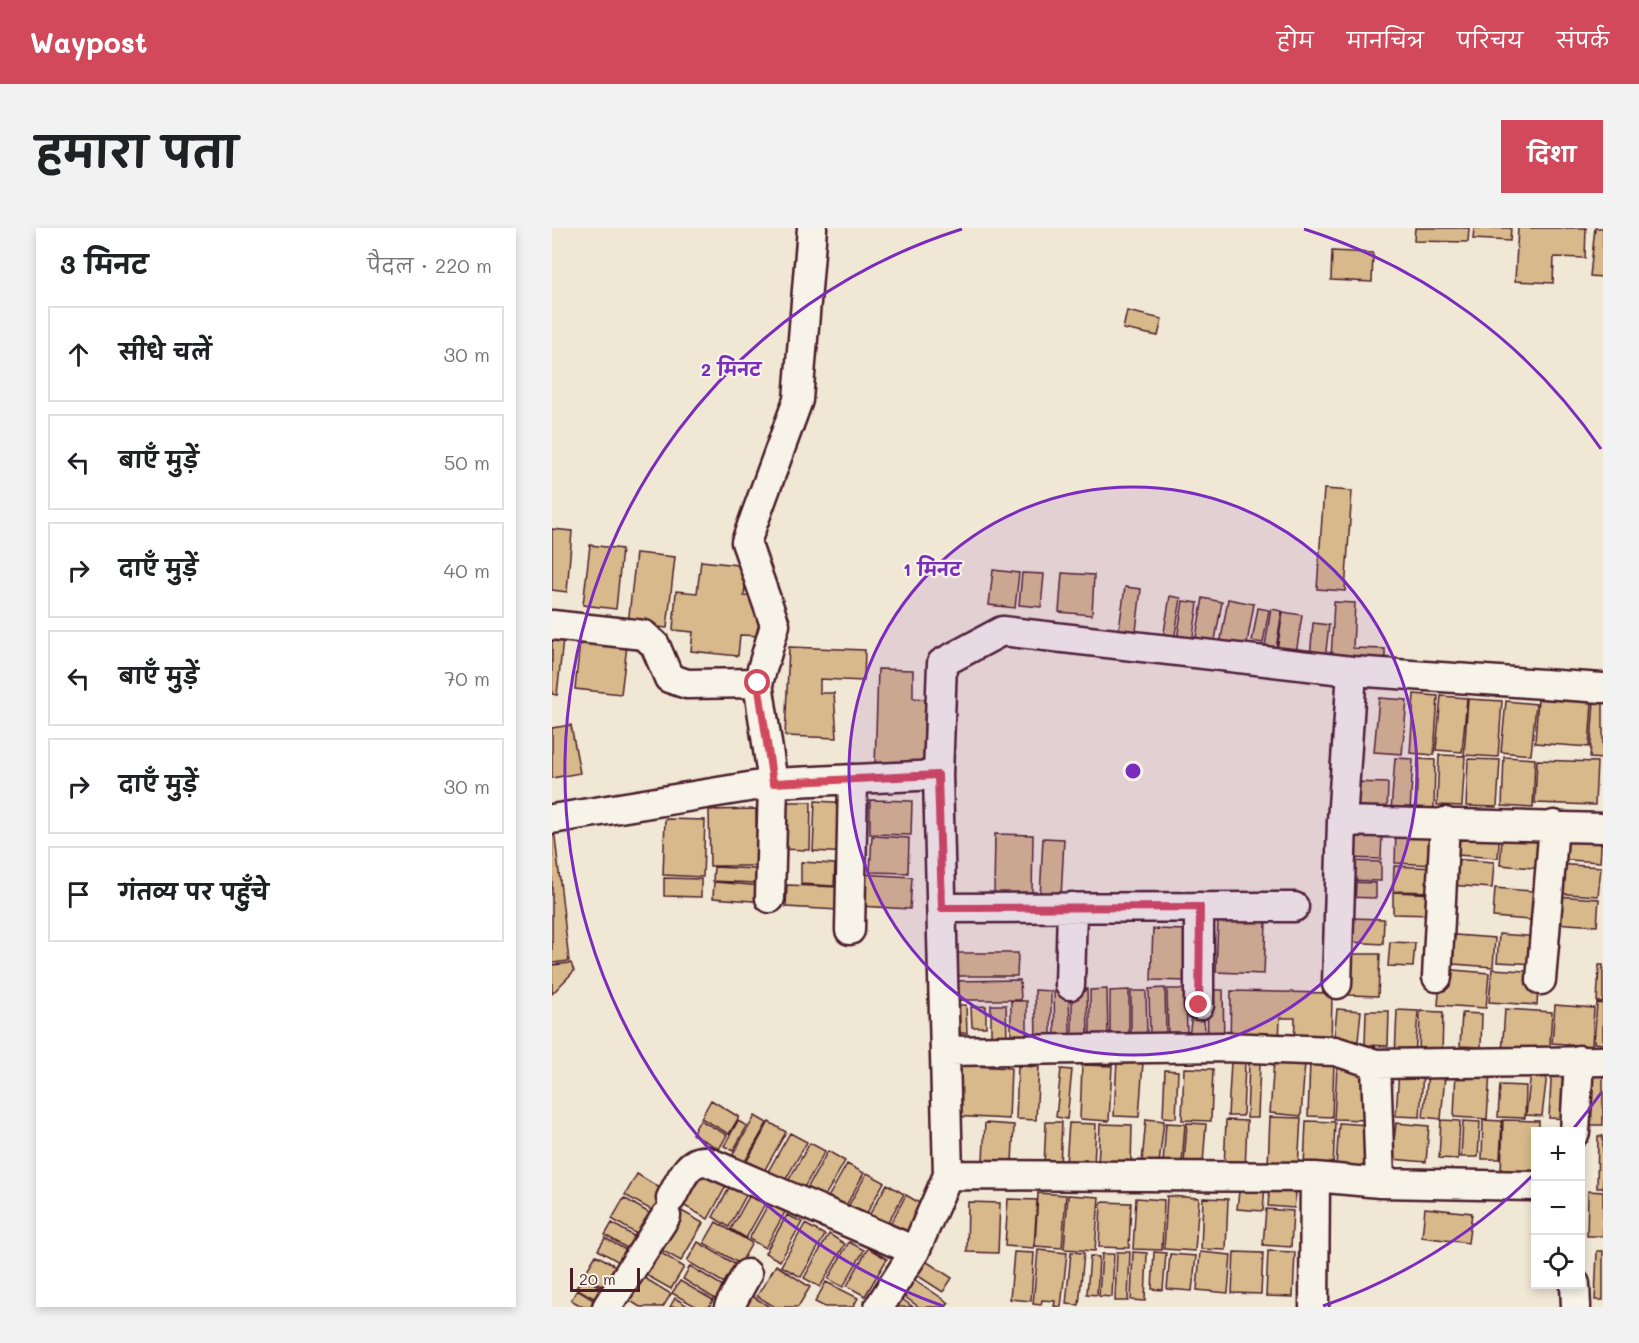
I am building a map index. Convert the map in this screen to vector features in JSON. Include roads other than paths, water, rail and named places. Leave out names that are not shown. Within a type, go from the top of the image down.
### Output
[{"type":"street","points":[[770,898],[773,783],[758,683],[775,625],[746,542],[798,400],[812,228]]},
{"type":"street","points":[[552,625],[644,634],[655,645],[669,678],[687,684],[758,683]]},
{"type":"street","points":[[879,1307],[915,1251],[948,1175],[947,1051],[938,775],[942,663],[1002,631],[1352,671],[1603,688]]},
{"type":"street","points":[[1336,984],[1342,821],[1352,671]]},
{"type":"street","points":[[552,819],[773,783],[938,775]]},
{"type":"street","points":[[850,930],[853,779]]},
{"type":"street","points":[[1342,821],[1603,828]]},
{"type":"street","points":[[1437,977],[1445,822]]},
{"type":"street","points":[[1541,980],[1554,825]]},
{"type":"street","points":[[1070,985],[1071,907]]},
{"type":"street","points":[[1199,1005],[1200,907]]},
{"type":"street","points":[[942,908],[1294,907]]},
{"type":"street","points":[[947,1051],[1222,1047],[1335,1051],[1376,1064],[1591,1061],[1576,1127]]},
{"type":"street","points":[[1376,1064],[1380,1183]]},
{"type":"street","points":[[607,1307],[694,1162],[706,1161],[915,1251]]},
{"type":"street","points":[[948,1175],[1315,1177],[1380,1183],[1531,1186]]},
{"type":"street","points":[[1314,1307],[1315,1177]]},
{"type":"street","points":[[729,1307],[747,1274]]},
{"type":"street","points":[[1575,1289],[1576,1307]]}]
